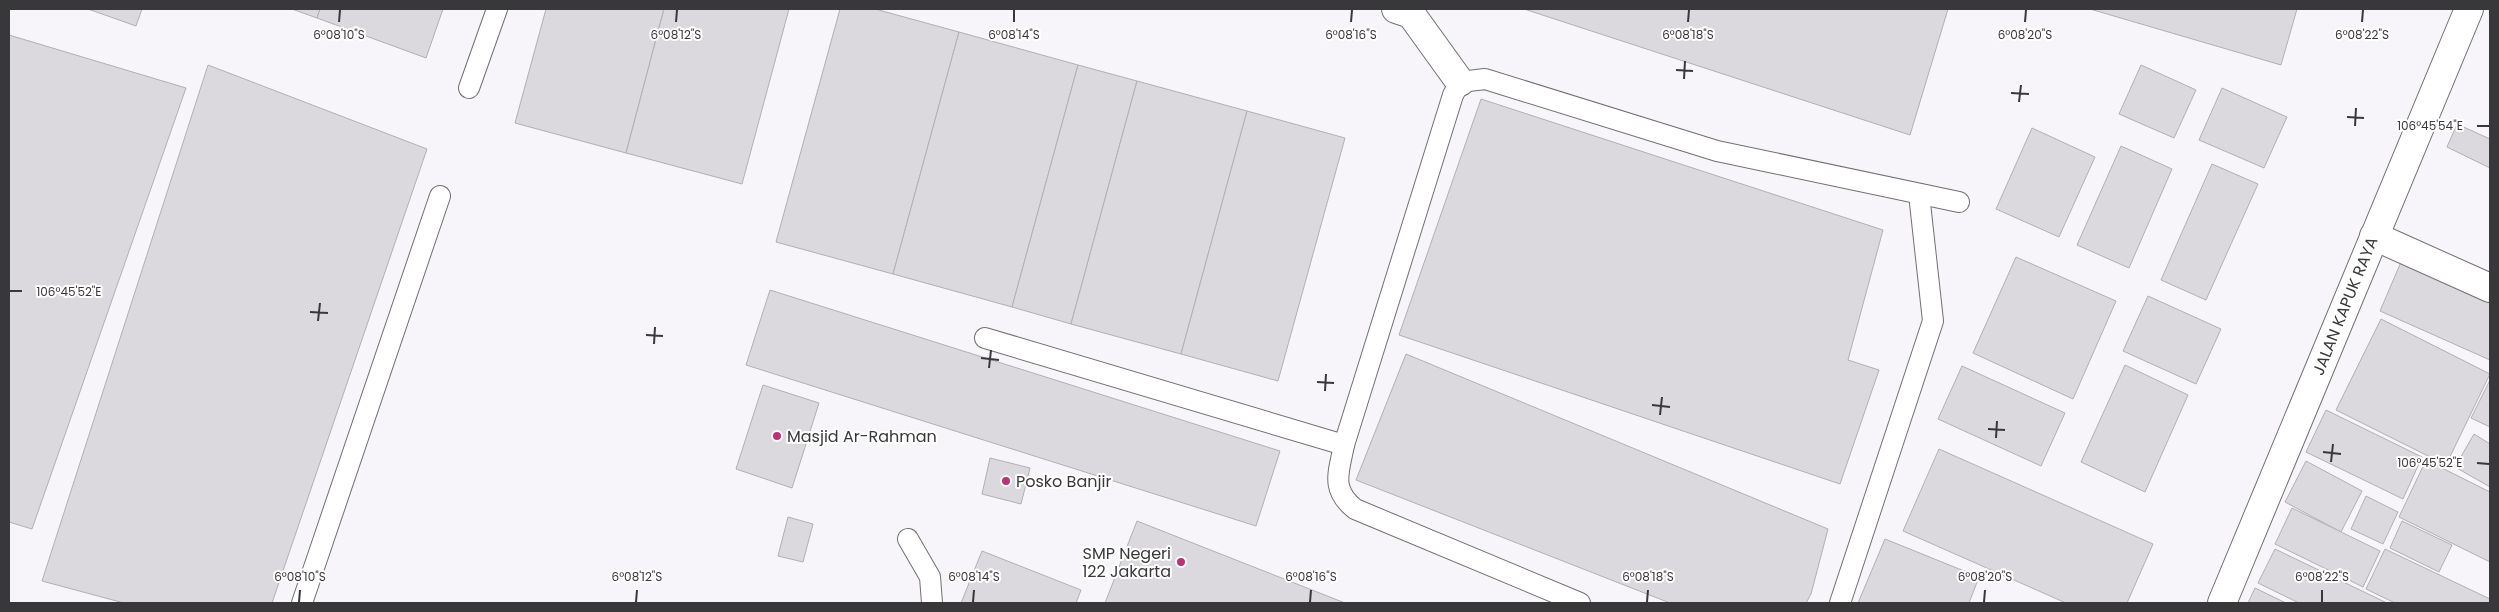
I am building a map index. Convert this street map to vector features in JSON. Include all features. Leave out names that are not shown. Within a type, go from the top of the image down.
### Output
[{"type":"main road","points":[[1396,9],[1412,14],[1460,82]]},
{"type":"main road","name":"JALAN KAPUK RAYA","points":[[2222,603],[2469,9]]},
{"type":"main road","points":[[2374,236],[2490,288]]},
{"type":"lane","points":[[469,88],[497,9]]},
{"type":"lane","points":[[1580,603],[1355,509],[1343,500],[1338,482],[1344,445],[1453,95],[1460,82],[1485,79],[1717,151],[1959,202]]},
{"type":"lane","points":[[1840,603],[1932,321],[1919,194]]},
{"type":"lane","points":[[302,603],[440,196]]},
{"type":"lane","points":[[985,338],[1344,445]]},
{"type":"lane","points":[[908,540],[930,578],[932,603]]},
{"type":"building","points":[[88,9],[142,9],[136,26]]},
{"type":"building","points":[[292,9],[320,9],[317,18]]},
{"type":"building","points":[[320,9],[443,9],[426,58],[317,18]]},
{"type":"building","points":[[546,9],[664,9],[626,153],[515,123]]},
{"type":"building","points":[[664,9],[789,9],[742,184],[626,153]]},
{"type":"building","points":[[840,9],[875,9],[959,32],[893,274],[776,242]]},
{"type":"building","points":[[1524,9],[1948,9],[1910,135]]},
{"type":"building","points":[[2090,9],[2297,9],[2281,65]]},
{"type":"building","points":[[959,32],[1078,65],[1012,307],[893,274]]},
{"type":"building","points":[[9,35],[186,88],[32,529],[9,522]]},
{"type":"building","points":[[208,65],[427,149],[272,603],[124,603],[42,581]]},
{"type":"building","points":[[1078,65],[1137,81],[1071,324],[1012,307]]},
{"type":"building","points":[[2141,65],[2196,90],[2174,138],[2119,114]]},
{"type":"building","points":[[1137,81],[1247,111],[1181,354],[1071,324]]},
{"type":"building","points":[[2222,88],[2287,117],[2264,168],[2199,140]]},
{"type":"building","points":[[1481,99],[1883,230],[1848,360],[1879,370],[1840,484],[1399,335]]},
{"type":"building","points":[[1247,111],[1345,138],[1278,381],[1181,354]]},
{"type":"building","points":[[2457,124],[2490,139],[2490,168],[2447,147]]},
{"type":"building","points":[[2032,128],[2095,157],[2059,237],[1996,209]]},
{"type":"building","points":[[2121,146],[2172,169],[2129,268],[2077,245]]},
{"type":"building","points":[[2212,164],[2258,184],[2206,300],[2161,280]]},
{"type":"building","points":[[2016,257],[2116,301],[2073,399],[1973,353]]},
{"type":"building","points":[[2401,262],[2490,301],[2490,360],[2380,311]]},
{"type":"building","points":[[770,290],[1280,451],[1256,526],[746,365]]},
{"type":"building","points":[[2148,296],[2221,329],[2196,384],[2123,351]]},
{"type":"building","points":[[2381,319],[2490,374],[2446,465],[2336,410]]},
{"type":"building","points":[[1406,354],[1828,529],[1811,594],[1806,603],[1670,603],[1356,480]]},
{"type":"building","points":[[2125,365],[2188,395],[2145,492],[2081,462]]},
{"type":"building","points":[[1962,366],[2065,413],[2041,466],[1938,419]]},
{"type":"building","points":[[2490,380],[2490,427],[2471,418]]},
{"type":"building","name":"Masjid Ar-Rahman","points":[[763,385],[819,403],[792,488],[736,469]]},
{"type":"building","points":[[2326,410],[2422,457],[2403,499],[2306,452]]},
{"type":"building","points":[[2474,434],[2490,444],[2490,487],[2455,467]]},
{"type":"building","points":[[1939,449],[2153,544],[2127,603],[2066,603],[1903,531]]},
{"type":"building","name":"Posko Banjir","points":[[990,458],[1030,468],[1021,504],[982,494]]},
{"type":"building","points":[[2426,460],[2490,492],[2490,562],[2399,517]]},
{"type":"building","points":[[2306,461],[2362,491],[2341,532],[2285,502]]},
{"type":"building","points":[[2366,496],[2398,512],[2383,544],[2351,529]]},
{"type":"building","points":[[2292,508],[2380,551],[2363,587],[2275,544]]},
{"type":"building","points":[[788,517],[813,524],[803,562],[778,556]]},
{"type":"building","name":"SMP Negeri 122 Jakarta","points":[[1137,521],[1345,603],[1105,603]]},
{"type":"building","points":[[2402,521],[2452,545],[2439,572],[2390,548]]},
{"type":"building","points":[[1885,539],[1979,577],[1969,603],[1858,603]]},
{"type":"building","points":[[2275,549],[2387,603],[2299,603],[2258,583]]},
{"type":"building","points":[[2385,549],[2490,599],[2489,603],[2395,603],[2366,589]]},
{"type":"building","points":[[982,551],[1081,590],[1076,603],[961,603]]},
{"type":"building","points":[[2255,588],[2286,603],[2248,603]]},
{"type":"place","name":"Masjid Ar-Rahman","points":[[777,436]]},
{"type":"place","name":"Posko Banjir","points":[[1006,481]]},
{"type":"place","name":"SMP Negeri 122 Jakarta","points":[[1181,562]]}]
